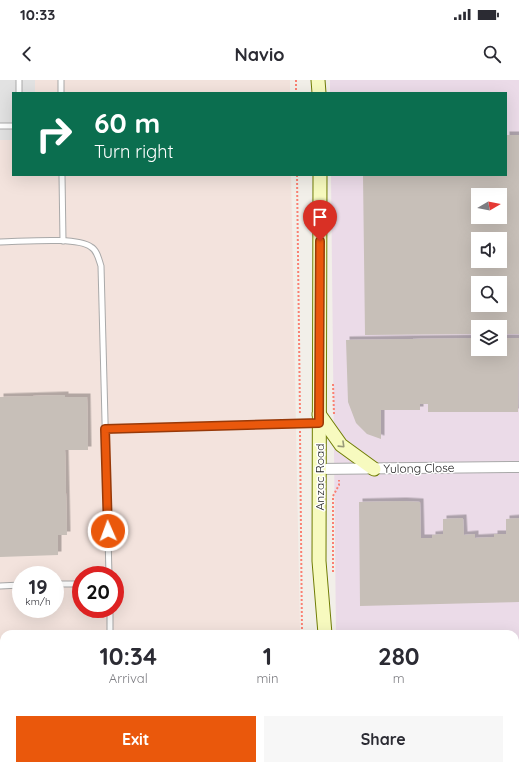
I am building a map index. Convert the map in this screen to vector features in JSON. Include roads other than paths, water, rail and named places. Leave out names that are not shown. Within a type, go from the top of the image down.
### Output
[{"type":"main road","points":[[318,80],[319,92]]},
{"type":"main road","name":"Anzac Road","points":[[320,176],[318,469],[319,561],[325,630]]},
{"type":"main road","points":[[319,418],[341,445],[374,469]]},
{"type":"street","name":"Yulong Close","points":[[318,469],[519,467]]},
{"type":"lane","points":[[19,80],[19,92]]},
{"type":"lane","points":[[60,80],[61,92]]},
{"type":"lane","points":[[0,126],[12,126]]},
{"type":"lane","points":[[62,176],[63,241]]},
{"type":"lane","points":[[0,242],[83,242],[93,247],[101,266],[109,566]]},
{"type":"lane","points":[[105,429],[300,423],[319,418]]},
{"type":"lane","points":[[0,586],[12,585]]},
{"type":"lane","points":[[110,618],[110,630]]}]
